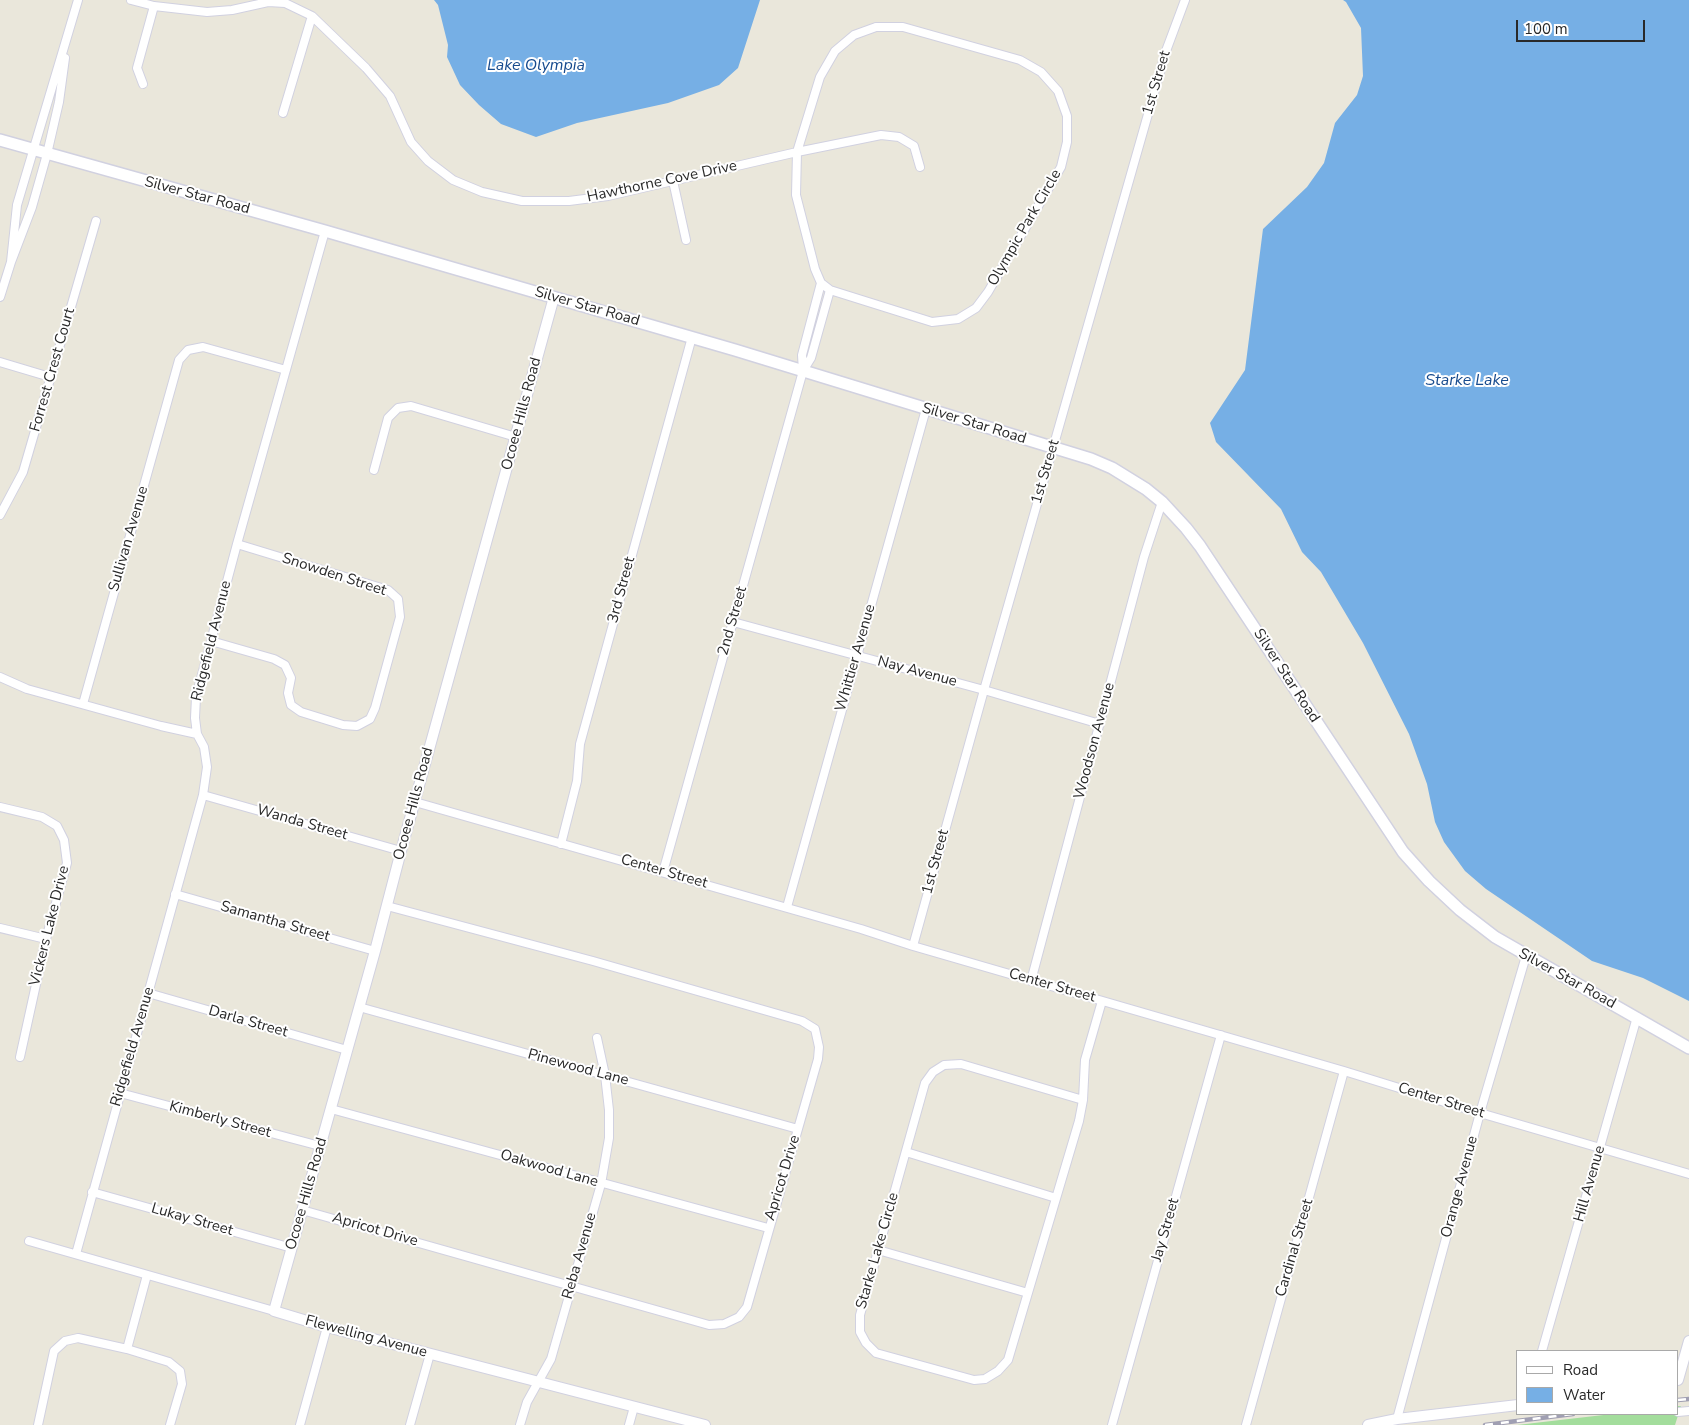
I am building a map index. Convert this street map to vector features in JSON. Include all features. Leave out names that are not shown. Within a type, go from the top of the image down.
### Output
[{"type":"main road","name":"Silver Star Road","points":[[0,140],[33,151]]},
{"type":"main road","name":"Silver Star Road","points":[[0,145],[46,154],[325,231],[692,337],[1091,459],[1112,468],[1146,489],[1162,502],[1177,516],[1200,546],[1402,852],[1429,882],[1460,910],[1495,937],[1689,1048]]},
{"type":"street","points":[[10,262],[17,205],[78,0]]},
{"type":"street","name":"Hawthorne Cove Drive","points":[[131,0],[154,6],[207,12],[232,10],[268,1],[285,3],[312,16],[366,68],[390,96],[411,142],[428,161],[453,180],[482,192],[531,201],[569,201],[608,196],[798,152],[881,135],[898,138],[914,146],[920,167]]},
{"type":"street","name":"1st Street","points":[[913,946],[1166,51],[1185,0]]},
{"type":"street","points":[[143,84],[137,68],[154,6]]},
{"type":"street","points":[[283,113],[312,16]]},
{"type":"street","name":"Olympic Park Circle","points":[[876,27],[903,27],[1020,60],[1041,72],[1058,91],[1067,116],[1067,142],[1061,167],[988,292],[976,308],[958,319],[932,322],[830,290],[821,283],[815,269],[796,196],[798,152],[820,77],[834,51],[854,35],[876,27]]},
{"type":"street","points":[[0,297],[10,262],[32,207],[46,154],[59,102],[68,38]]},
{"type":"street","points":[[673,181],[686,240]]},
{"type":"street","name":"Forrest Crest Court","points":[[0,515],[23,472],[96,221]]},
{"type":"street","name":"Ridgefield Avenue","points":[[76,1254],[203,795],[207,767],[204,747],[196,734],[196,697],[325,231]]},
{"type":"street","points":[[803,371],[802,355],[821,283]]},
{"type":"street","points":[[803,371],[812,358],[830,290]]},
{"type":"street","name":"Ocoee Hills Road","points":[[274,1311],[376,950],[401,851],[554,297]]},
{"type":"street","name":"3rd Street","points":[[561,844],[577,781],[580,744],[692,337]]},
{"type":"street","name":"Sullivan Avenue","points":[[82,704],[179,360],[188,350],[203,347],[286,370]]},
{"type":"street","points":[[0,362],[50,376]]},
{"type":"street","name":"2nd Street","points":[[663,872],[803,371]]},
{"type":"street","points":[[374,470],[388,418],[398,408],[411,406],[516,437]]},
{"type":"street","name":"Whittier Avenue","points":[[787,907],[926,409]]},
{"type":"street","name":"Woodson Avenue","points":[[1031,980],[1144,557],[1162,502]]},
{"type":"street","name":"Snowden Street","points":[[211,641],[274,659],[285,665],[291,678],[288,693],[291,705],[300,712],[343,725],[357,726],[370,719],[375,708],[400,617],[398,600],[388,590],[237,544]]},
{"type":"street","name":"Nay Avenue","points":[[733,622],[984,690],[1100,724]]},
{"type":"street","points":[[0,677],[27,689],[196,734]]},
{"type":"street","name":"Wanda Street","points":[[203,795],[401,851]]},
{"type":"street","name":"Center Street","points":[[415,802],[787,907],[913,946],[1344,1071],[1689,1174]]},
{"type":"street","name":"Vickers Lake Drive","points":[[0,807],[42,817],[56,826],[64,840],[67,863],[46,940],[20,1057]]},
{"type":"street","name":"Samantha Street","points":[[175,894],[376,950]]},
{"type":"street","name":"Apricot Drive","points":[[302,1210],[709,1325],[724,1324],[739,1317],[747,1307],[768,1228],[818,1059],[819,1047],[815,1029],[802,1021],[593,961],[387,906]]},
{"type":"street","points":[[0,928],[46,940]]},
{"type":"street","name":"Orange Avenue","points":[[1397,1419],[1480,1113],[1526,956]]},
{"type":"street","name":"Darla Street","points":[[148,993],[347,1050]]},
{"type":"street","name":"Starke Lake Circle","points":[[1083,1100],[961,1064],[944,1065],[933,1072],[926,1083],[860,1315],[860,1332],[866,1343],[876,1353],[974,1380],[985,1379],[998,1371],[1008,1360],[1079,1121],[1083,1100],[1085,1060],[1102,1001]]},
{"type":"street","name":"Pinewood Lane","points":[[359,1007],[798,1129]]},
{"type":"street","name":"Hill Avenue","points":[[1542,1350],[1637,1018]]},
{"type":"street","name":"Jay Street","points":[[1112,1425],[1220,1036]]},
{"type":"street","name":"Reba Avenue","points":[[520,1425],[526,1402],[551,1359],[601,1184],[609,1138],[610,1110],[597,1038]]},
{"type":"street","name":"Cardinal Street","points":[[1246,1425],[1344,1071]]},
{"type":"street","name":"Kimberly Street","points":[[120,1093],[320,1146]]},
{"type":"street","name":"Oakwood Lane","points":[[331,1108],[601,1184],[768,1228]]},
{"type":"street","points":[[906,1152],[1056,1198]]},
{"type":"street","name":"Lukay Street","points":[[92,1192],[292,1248]]},
{"type":"street","name":"Flewelling Avenue","points":[[29,1241],[327,1327],[704,1425]]},
{"type":"street","points":[[878,1250],[1028,1293]]},
{"type":"street","points":[[127,1349],[147,1274]]},
{"type":"street","points":[[300,1425],[327,1327]]},
{"type":"street","points":[[38,1425],[54,1351],[65,1341],[78,1338],[127,1349],[169,1362],[180,1371],[182,1384],[170,1425]]},
{"type":"street","points":[[1679,1376],[1689,1341]]},
{"type":"street","points":[[410,1425],[430,1354]]},
{"type":"street","points":[[1368,1425],[1397,1419],[1516,1405]]},
{"type":"street","points":[[629,1425],[634,1407]]},
{"type":"green space","points":[[1603,1415],[1678,1415],[1675,1425],[1517,1425]]},
{"type":"water","name":"Lake Olympia","points":[[434,0],[760,0],[738,68],[719,85],[668,103],[577,123],[536,137],[501,124],[460,85],[447,57],[448,45],[438,5]]},
{"type":"water","name":"Starke Lake","points":[[1343,0],[1689,0],[1689,1001],[1643,978],[1592,961],[1486,889],[1465,871],[1444,842],[1435,822],[1427,784],[1409,734],[1363,643],[1321,572],[1302,552],[1281,509],[1216,442],[1210,423],[1245,370],[1263,229],[1307,187],[1324,163],[1335,123],[1357,95],[1363,76],[1361,28]]},
{"type":"railway","points":[[1679,1400],[1689,1399]]},
{"type":"railway","points":[[1485,1425],[1565,1415]]}]
